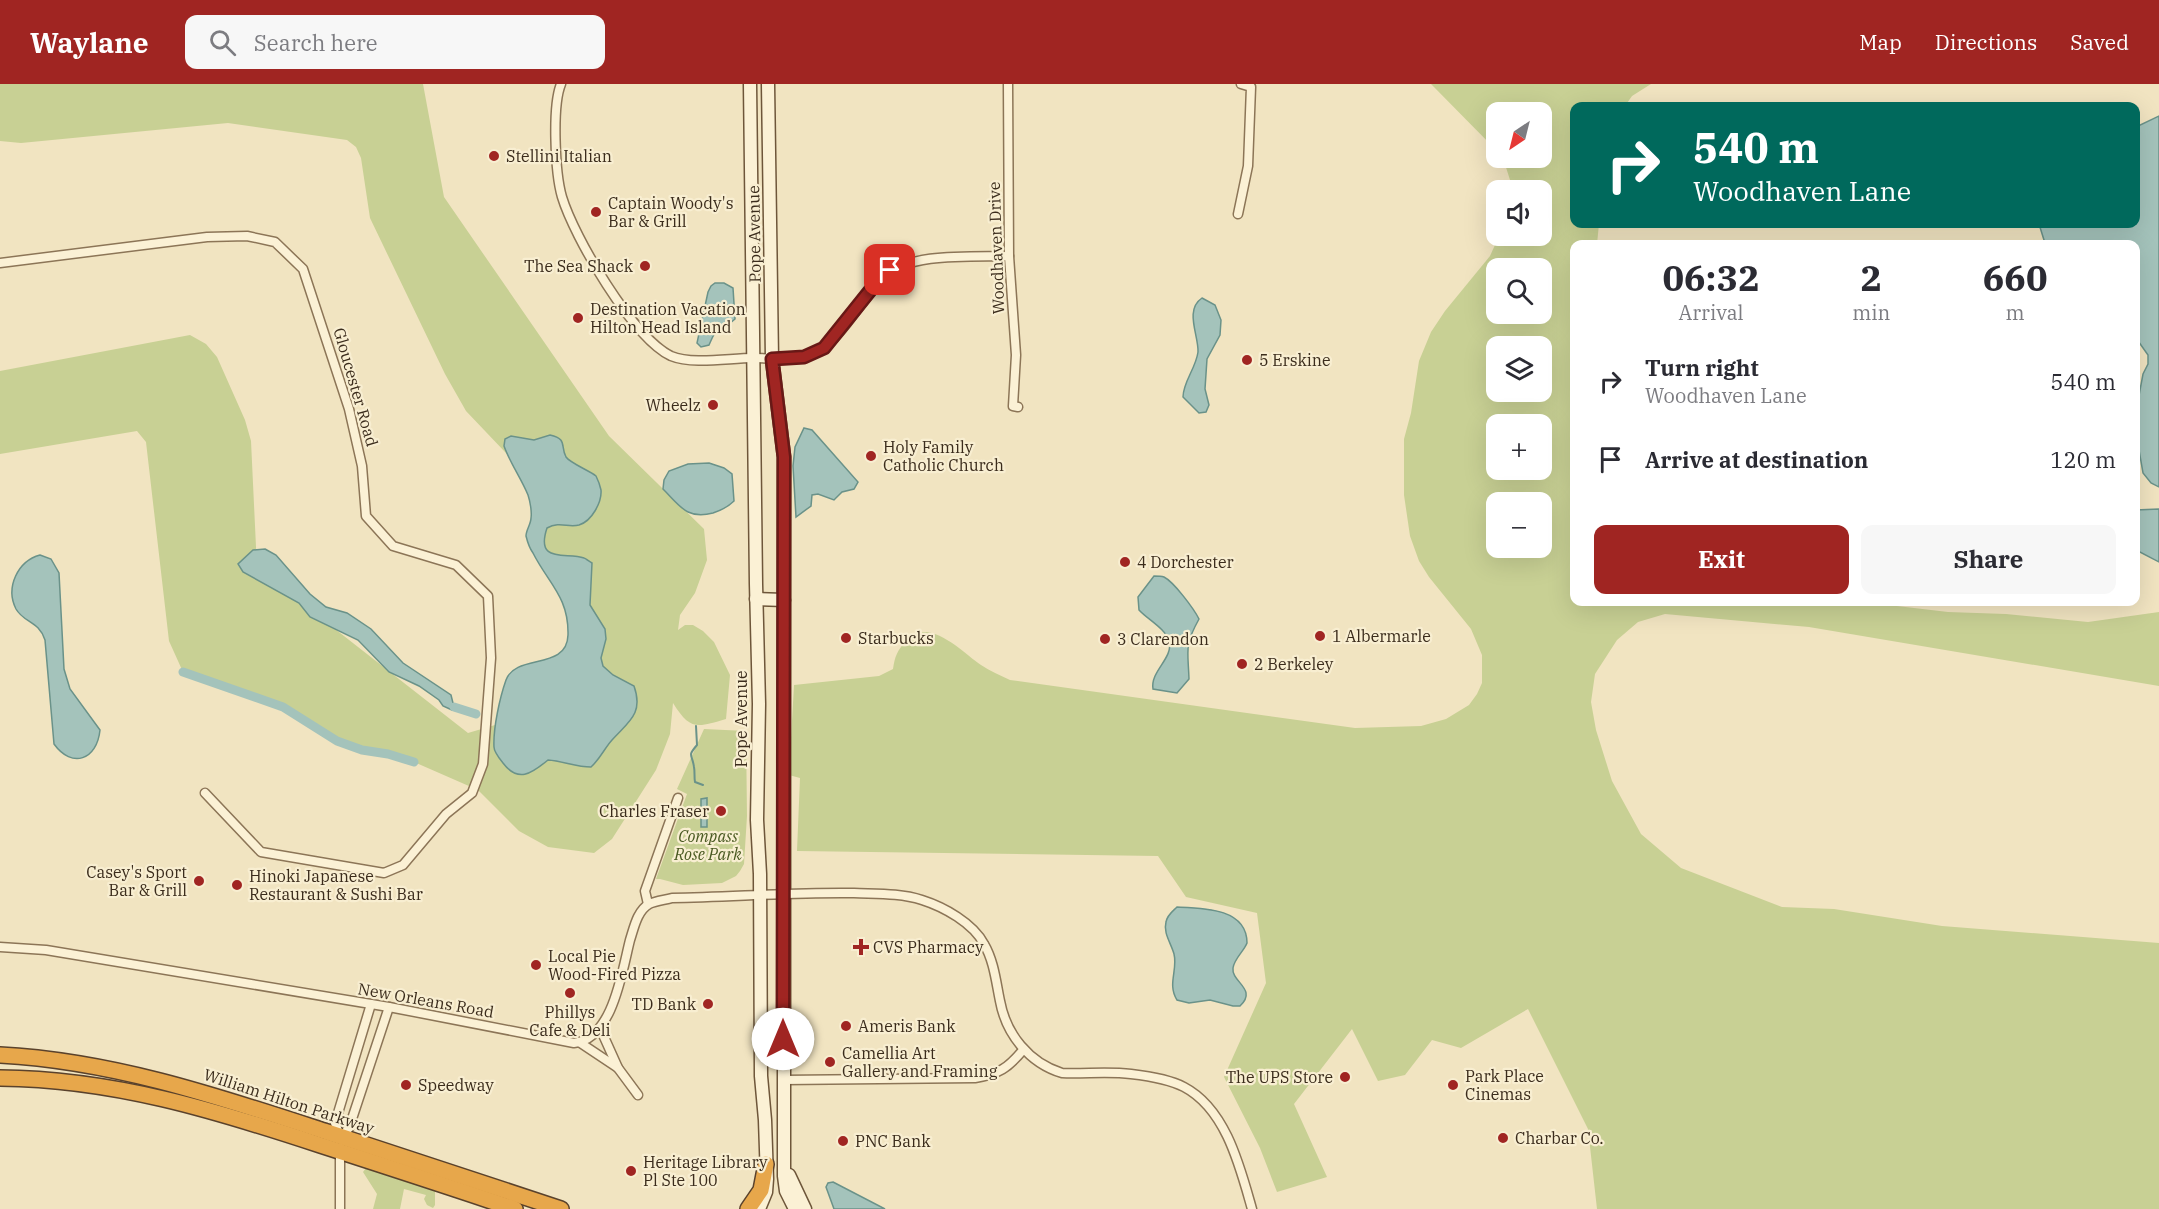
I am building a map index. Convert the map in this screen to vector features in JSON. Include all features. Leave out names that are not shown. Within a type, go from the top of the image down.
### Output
[{"type":"highway","name":"William Hilton Parkway","points":[[0,1055],[66,1061],[151,1077],[220,1097],[515,1209]]},
{"type":"highway","points":[[25,1079],[28,1068],[38,1058]]},
{"type":"highway","name":"William Hilton Parkway","points":[[0,1078],[63,1082],[152,1095],[340,1144],[561,1209]]},
{"type":"highway","points":[[748,1209],[761,1190],[766,1164]]},
{"type":"main road","name":"Pope Avenue","points":[[750,84],[759,704],[757,820],[760,1076],[765,1120],[766,1164],[766,1192],[759,1209]]},
{"type":"main road","name":"Pope Avenue","points":[[768,84],[772,359],[784,457],[784,1176],[786,1191],[795,1209]]},
{"type":"main road","points":[[756,600],[784,600]]},
{"type":"main road","points":[[785,1157],[792,1184],[805,1209]]},
{"type":"street","points":[[561,84],[558,94],[556,130],[561,195],[574,227],[601,276],[644,335],[657,347],[672,356],[682,359],[709,360],[804,357],[824,348],[881,277],[894,268],[906,263],[1009,256]]},
{"type":"street","name":"Woodhaven Drive","points":[[1008,84],[1009,256],[1016,355],[1013,406],[1018,407]]},
{"type":"street","points":[[1238,214],[1248,166],[1251,87],[1241,84]]},
{"type":"street","name":"Gloucester Road","points":[[0,263],[207,237],[248,236],[274,242],[303,269],[349,409],[363,466],[366,516],[393,546],[456,566],[488,596],[491,658],[483,764],[472,793],[446,814],[403,865],[384,873],[261,852],[205,793]]},
{"type":"street","points":[[648,904],[645,891],[678,798]]},
{"type":"street","points":[[579,1042],[592,1037],[609,1014],[637,918],[648,904],[672,898],[826,892],[892,894],[922,900],[966,924],[985,945],[1007,1025],[1023,1050],[1046,1066],[1062,1072],[1130,1074],[1158,1079],[1186,1088],[1205,1104],[1226,1134],[1252,1209]]},
{"type":"street","name":"New Orleans Road","points":[[0,947],[46,950],[389,1007],[579,1042]]},
{"type":"street","points":[[340,1209],[340,1144],[335,1123],[371,1004]]},
{"type":"street","points":[[340,1144],[350,1128],[389,1007]]},
{"type":"street","points":[[600,1028],[618,1068],[638,1095]]},
{"type":"street","points":[[579,1042],[618,1068]]},
{"type":"street","points":[[783,1080],[975,1078],[1002,1071],[1011,1065],[1023,1050]]},
{"type":"green space","points":[[0,84],[423,84],[444,197],[609,436],[704,529],[707,560],[695,593],[680,615],[678,630],[685,625],[693,625],[714,642],[730,675],[726,719],[701,725],[695,724],[684,718],[673,703],[670,734],[656,770],[612,839],[594,853],[548,847],[519,831],[478,790],[414,762],[388,754],[362,750],[337,741],[283,707],[183,672],[169,641],[146,442],[137,431],[0,454],[0,371],[190,335],[206,344],[217,357],[245,420],[251,441],[257,568],[468,733],[495,725],[589,642],[534,545],[547,496],[466,411],[445,374],[370,218],[361,158],[356,147],[347,140],[228,123],[21,143],[0,141]]},
{"type":"green space","points":[[1431,84],[1651,84],[1632,96],[1628,102],[1570,102],[1570,228],[1599,228],[1597,240],[1570,240],[1570,606],[1897,606],[2088,622],[2159,612],[2159,686],[1809,627],[1665,614],[1638,622],[1617,640],[1595,674],[1591,702],[1596,730],[1612,781],[1641,834],[1681,868],[1782,907],[1834,909],[1942,926],[2159,943],[2159,1209],[1597,1209],[1588,1129],[1528,1009],[1461,1048],[1432,1040],[1405,1075],[1378,1081],[1352,1029],[1294,1104],[1327,1177],[1277,1192],[1260,1148],[1224,1077],[1266,983],[1257,913],[1186,897],[1158,856],[797,851],[800,778],[789,775],[794,685],[879,676],[893,669],[897,654],[906,641],[915,634],[924,632],[945,638],[981,665],[1010,680],[1355,728],[1421,726],[1446,719],[1469,705],[1482,683],[1482,655],[1471,629],[1419,561],[1410,536],[1404,495],[1404,439],[1411,413],[1419,361],[1431,332],[1486,261],[1486,324],[1552,324],[1552,258],[1488,258],[1494,246],[1552,246],[1552,180],[1510,180],[1506,168],[1552,168],[1552,102],[1486,102],[1486,140]]},
{"type":"green space","name":"Compass Rose Park","points":[[704,729],[746,731],[747,816],[744,864],[736,876],[722,883],[683,885],[656,879],[687,794],[677,789]]},
{"type":"green space","points":[[366,1168],[435,1191],[435,1205],[433,1208],[427,1205],[424,1199],[426,1195],[404,1189],[400,1209],[373,1209],[377,1194],[363,1172]]},
{"type":"water","points":[[2159,116],[2159,487],[2151,483],[2143,473],[2140,456],[2140,390],[2143,374],[2148,364],[2148,355],[2140,344],[2140,240],[2044,240],[2040,228],[2140,228],[2140,125]]},
{"type":"water","points":[[715,283],[724,283],[733,288],[735,319],[718,329],[709,345],[701,347],[697,343],[708,292]]},
{"type":"water","points":[[1202,298],[1215,305],[1221,320],[1220,335],[1207,359],[1205,389],[1209,405],[1206,412],[1199,413],[1183,397],[1198,352],[1193,316],[1197,303]]},
{"type":"water","points":[[804,428],[812,430],[858,482],[854,489],[842,492],[834,500],[818,494],[812,495],[811,506],[796,517],[793,466],[795,447]]},
{"type":"water","points":[[550,435],[563,443],[564,453],[568,459],[596,476],[601,495],[595,511],[584,523],[547,528],[544,539],[545,547],[554,554],[577,556],[592,563],[590,605],[605,629],[606,639],[601,658],[603,666],[613,675],[634,686],[637,704],[633,717],[591,767],[548,760],[536,769],[519,775],[509,769],[494,749],[499,704],[506,680],[511,672],[520,667],[551,658],[559,653],[565,646],[568,635],[565,610],[561,600],[528,542],[526,534],[531,510],[528,495],[504,446],[505,439],[511,436],[534,440]]},
{"type":"water","points":[[709,463],[724,468],[732,474],[734,501],[713,513],[697,515],[690,513],[679,506],[663,489],[664,480],[669,471],[688,464]]},
{"type":"water","points":[[2159,509],[2159,562],[2140,552],[2140,510]]},
{"type":"water","points":[[265,549],[276,555],[310,594],[326,607],[347,613],[371,629],[403,663],[451,695],[454,707],[452,710],[443,706],[439,700],[419,686],[389,672],[358,640],[310,617],[299,603],[243,572],[238,564],[253,550]]},
{"type":"water","points":[[40,555],[51,559],[59,573],[64,669],[70,689],[100,730],[94,748],[83,758],[68,757],[54,744],[45,640],[39,629],[19,614],[13,601],[13,584],[20,569],[32,558]]},
{"type":"water","points":[[1154,576],[1164,577],[1173,584],[1199,619],[1189,642],[1189,679],[1177,693],[1153,689],[1155,676],[1170,647],[1164,632],[1139,610],[1138,597]]},
{"type":"water","points":[[707,798],[707,827],[701,827],[701,799]]},
{"type":"water","points":[[1177,907],[1222,912],[1232,916],[1240,923],[1245,931],[1247,943],[1235,961],[1233,973],[1245,990],[1245,1000],[1240,1006],[1210,1000],[1189,1003],[1177,1000],[1173,988],[1175,960],[1165,926],[1170,913]]},
{"type":"water","points":[[833,1182],[885,1209],[834,1209],[826,1187],[828,1183]]},
{"type":"waterway","points":[[183,672],[283,707],[337,741],[362,750],[388,754],[414,762]]},
{"type":"waterway","points":[[454,707],[476,714]]},
{"type":"waterway","points":[[696,726],[697,745],[691,755],[695,782],[703,785]]},
{"type":"place","name":"Stellini Italian","points":[[494,156]]},
{"type":"place","name":"Captain Woody's Bar & Grill","points":[[596,212]]},
{"type":"place","name":"The Sea Shack","points":[[645,266]]},
{"type":"place","name":"Destination Vacation Hilton Head Island","points":[[578,318]]},
{"type":"place","name":"5 Erskine","points":[[1247,360]]},
{"type":"place","name":"Wheelz","points":[[713,405]]},
{"type":"place","name":"Holy Family Catholic Church","points":[[871,456]]},
{"type":"place","name":"4 Dorchester","points":[[1125,562]]},
{"type":"place","name":"1 Albermarle","points":[[1320,636]]},
{"type":"place","name":"Starbucks","points":[[846,638]]},
{"type":"place","name":"3 Clarendon","points":[[1105,639]]},
{"type":"place","name":"2 Berkeley","points":[[1242,664]]},
{"type":"place","name":"Charles Fraser","points":[[721,811]]},
{"type":"place","name":"Casey's Sport Bar & Grill","points":[[199,881]]},
{"type":"place","name":"Hinoki Japanese Restaurant & Sushi Bar","points":[[237,885]]},
{"type":"place","name":"CVS Pharmacy","points":[[861,947]]},
{"type":"place","name":"Local Pie Wood-Fired Pizza","points":[[536,965]]},
{"type":"place","name":"Phillys Cafe & Deli","points":[[570,993]]},
{"type":"place","name":"TD Bank","points":[[708,1004]]},
{"type":"place","name":"Ameris Bank","points":[[846,1026]]},
{"type":"place","name":"Camellia Art Gallery and Framing","points":[[830,1062]]},
{"type":"place","name":"The UPS Store","points":[[1345,1077]]},
{"type":"place","name":"Speedway","points":[[406,1085]]},
{"type":"place","name":"Park Place Cinemas","points":[[1453,1085]]},
{"type":"place","name":"Charbar Co.","points":[[1503,1138]]},
{"type":"place","name":"PNC Bank","points":[[843,1141]]},
{"type":"place","name":"Heritage Library Pl Ste 100","points":[[631,1171]]},
{"type":"route","points":[[783,1039],[784,457],[772,359],[804,357],[824,348],[881,277],[890,270]]}]
